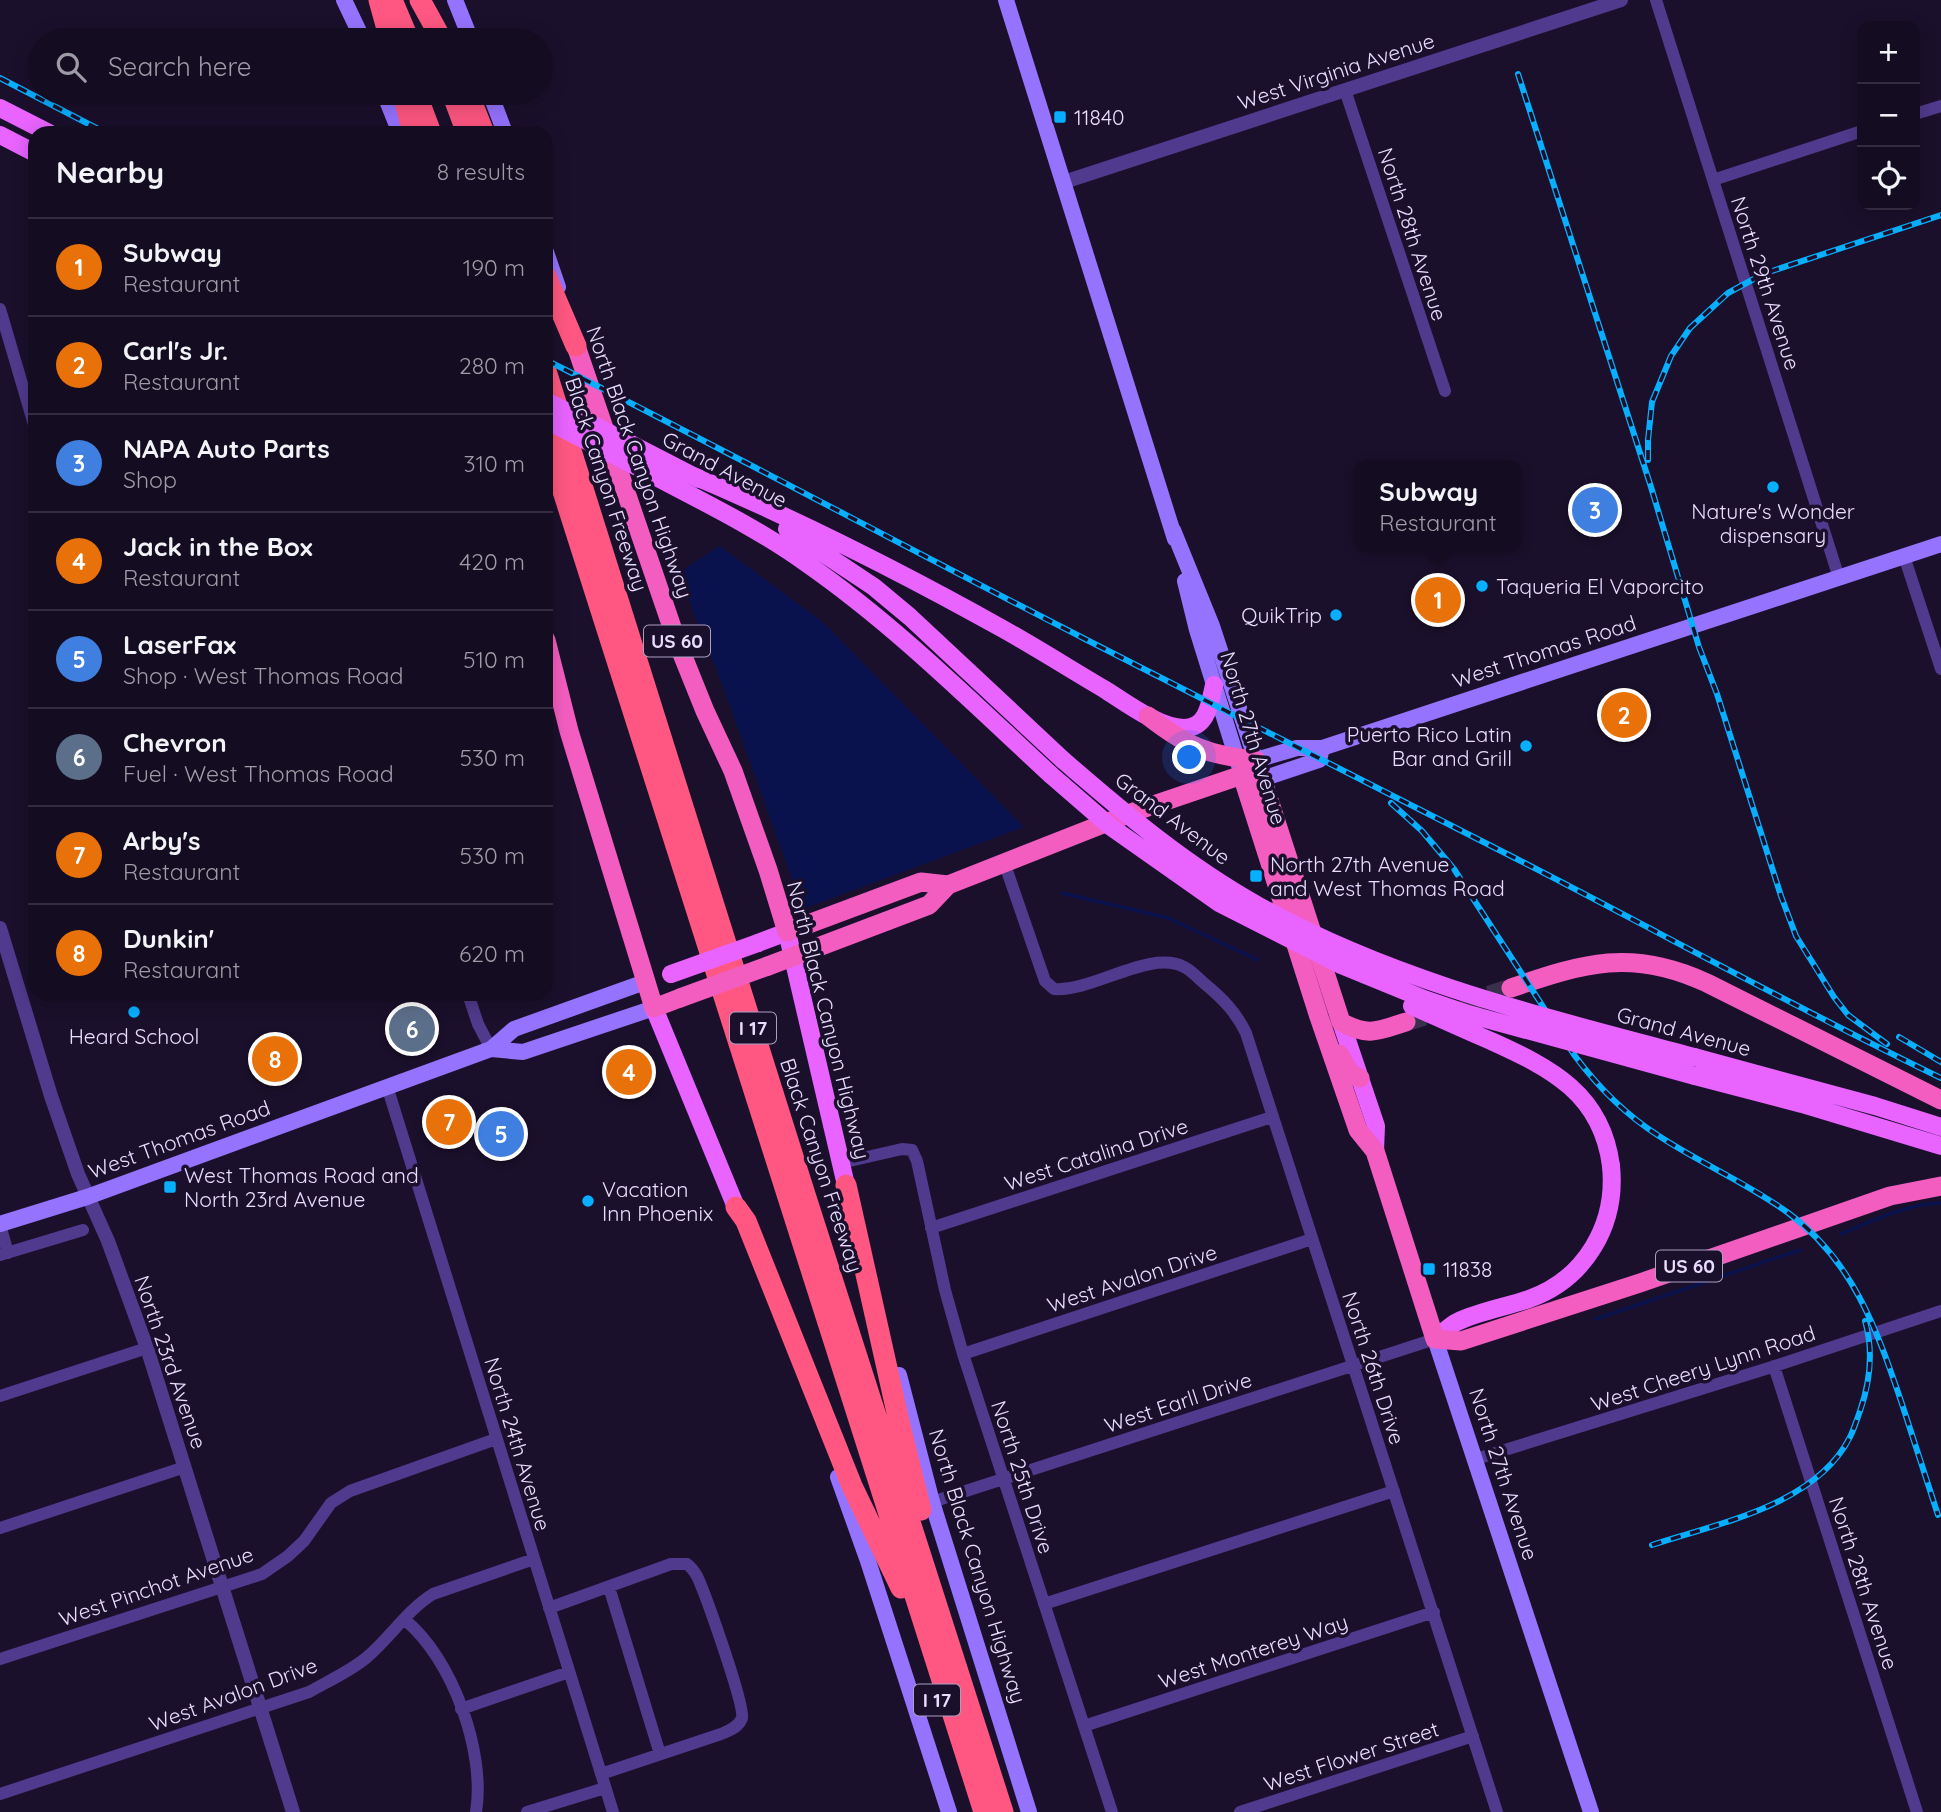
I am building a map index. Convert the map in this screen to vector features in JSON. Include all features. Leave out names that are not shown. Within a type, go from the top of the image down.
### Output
[{"type":"highway","points":[[379,0],[387,28]]},
{"type":"highway","points":[[379,0],[390,28]]},
{"type":"highway","points":[[392,0],[404,28]]},
{"type":"highway","points":[[418,0],[428,28]]},
{"type":"highway","points":[[418,0],[435,28]]},
{"type":"highway","points":[[406,105],[411,126]]},
{"type":"highway","points":[[420,105],[428,126]]},
{"type":"highway","points":[[434,105],[442,126]]},
{"type":"highway","points":[[456,105],[464,126]]},
{"type":"highway","points":[[473,105],[481,126]]},
{"type":"highway","points":[[553,292],[576,346]]},
{"type":"highway","name":"North Black Canyon Highway","points":[[576,346],[676,639],[733,771],[787,932]]},
{"type":"highway","name":"Black Canyon Freeway","points":[[553,394],[1003,1812]]},
{"type":"highway","points":[[553,460],[984,1812]]},
{"type":"highway","name":"I 17","points":[[553,496],[972,1812]]},
{"type":"highway","points":[[553,668],[569,731],[654,1008]]},
{"type":"highway","points":[[1148,716],[1168,732],[1207,753],[1249,768]]},
{"type":"highway","name":"West Thomas Road","points":[[654,1008],[929,905],[948,885],[1249,768]]},
{"type":"highway","name":"North 27th Avenue","points":[[1249,768],[1318,1017],[1358,1130],[1375,1151],[1436,1339]]},
{"type":"highway","name":"North 27th Avenue","points":[[1249,768],[1341,1022]]},
{"type":"highway","name":"West Thomas Road","points":[[787,932],[921,882],[948,885]]},
{"type":"highway","points":[[1511,988],[1567,970],[1600,963],[1637,962],[1667,967],[1707,983],[1941,1100]]},
{"type":"highway","points":[[1318,1017],[1327,1026],[1346,1069],[1360,1078]]},
{"type":"highway","points":[[1341,1022],[1354,1030],[1369,1033],[1406,1022]]},
{"type":"highway","points":[[846,1185],[897,1412],[933,1553],[938,1605]]},
{"type":"highway","name":"US 60","points":[[1436,1339],[1461,1341],[1640,1283],[1890,1196],[1941,1186]]},
{"type":"highway","points":[[736,1207],[746,1221],[856,1494],[901,1588]]},
{"type":"main road","points":[[344,0],[357,28]]},
{"type":"main road","points":[[455,0],[466,28]]},
{"type":"main road","name":"North 27th Avenue","points":[[1006,0],[1173,530],[1197,630],[1214,685],[1249,768]]},
{"type":"main road","points":[[389,105],[397,126]]},
{"type":"main road","points":[[494,105],[502,126]]},
{"type":"main road","points":[[0,108],[35,126]]},
{"type":"main road","points":[[0,135],[28,149]]},
{"type":"main road","name":"North Black Canyon Highway","points":[[553,274],[576,346]]},
{"type":"main road","name":"Grand Avenue","points":[[553,405],[689,474],[792,531],[874,587],[1126,814],[1182,857],[1259,906],[1335,944],[1405,974],[1474,998],[1875,1106],[1941,1127]]},
{"type":"main road","name":"Grand Avenue","points":[[553,424],[774,542],[832,581],[915,649],[1111,827],[1233,912],[1341,965],[1424,999],[1500,1024],[1813,1107],[1941,1146]]},
{"type":"main road","points":[[689,474],[761,504],[919,584],[1032,646],[1148,716],[1178,728],[1196,726],[1206,715],[1214,685]]},
{"type":"main road","name":"North 27th Avenue","points":[[1173,530],[1212,626],[1249,768]]},
{"type":"main road","name":"West Thomas Road","points":[[1249,768],[1319,760],[1322,748],[1941,544]]},
{"type":"main road","points":[[1233,912],[1286,948],[1512,1051],[1554,1073],[1573,1087],[1593,1113],[1603,1134],[1611,1166],[1612,1191],[1607,1219],[1596,1244],[1576,1270],[1546,1292],[1456,1323],[1436,1339]]},
{"type":"main road","name":"West Thomas Road","points":[[0,1225],[491,1049],[514,1029],[787,932]]},
{"type":"main road","name":"North Black Canyon Highway","points":[[787,932],[846,1185],[871,1265],[932,1502],[1029,1812]]},
{"type":"main road","points":[[654,1008],[736,1207],[740,1233],[857,1528],[949,1812]]},
{"type":"main road","name":"West Thomas Road","points":[[491,1049],[523,1052],[654,1008]]},
{"type":"main road","name":"North 27th Avenue","points":[[1341,1022],[1376,1126],[1375,1151]]},
{"type":"main road","name":"North 27th Avenue","points":[[1436,1339],[1591,1812]]},
{"type":"street","name":"West Virginia Avenue","points":[[1065,183],[1621,0]]},
{"type":"street","name":"North 29th Avenue","points":[[1656,0],[1839,578]]},
{"type":"street","name":"North 28th Avenue","points":[[1345,90],[1445,391]]},
{"type":"street","points":[[1920,112],[1941,106]]},
{"type":"street","points":[[1713,180],[1857,133]]},
{"type":"street","points":[[0,309],[28,404]]},
{"type":"street","points":[[1904,556],[1941,669]]},
{"type":"street","name":"North 26th Drive","points":[[1004,862],[1045,981],[1054,989],[1079,987],[1138,967],[1174,963],[1185,967],[1237,1015],[1246,1033],[1497,1812]]},
{"type":"street","name":"North 23rd Avenue","points":[[0,928],[51,1096],[87,1196],[148,1348],[293,1812]]},
{"type":"street","points":[[470,1001],[491,1049]]},
{"type":"street","name":"North 24th Avenue","points":[[387,1086],[613,1812]]},
{"type":"street","name":"West Catalina Drive","points":[[931,1228],[1272,1117]]},
{"type":"street","name":"North 25th Drive","points":[[841,1163],[902,1149],[912,1150],[917,1161],[945,1290],[963,1354],[1112,1812]]},
{"type":"street","name":"West Thomas Road","points":[[0,1225],[4,1254],[83,1230]]},
{"type":"street","name":"West Avalon Drive","points":[[963,1354],[1312,1239]]},
{"type":"street","name":"West Cheery Lynn Road","points":[[1476,1459],[1941,1311]]},
{"type":"street","name":"West Earll Drive","points":[[932,1502],[1436,1339]]},
{"type":"street","points":[[0,1396],[148,1348]]},
{"type":"street","name":"North 28th Avenue","points":[[1774,1366],[1917,1812]]},
{"type":"street","name":"West Pinchot Avenue","points":[[0,1658],[262,1574],[304,1541],[331,1503],[350,1491],[496,1439]]},
{"type":"street","points":[[0,1528],[185,1467]]},
{"type":"street","points":[[1044,1604],[1394,1491]]},
{"type":"street","name":"West Avalon Drive","points":[[0,1794],[309,1692],[350,1670],[366,1658],[420,1603],[433,1594],[534,1559]]},
{"type":"street","points":[[549,1608],[671,1564],[687,1563],[697,1576],[705,1596],[742,1710],[738,1726],[601,1774]]},
{"type":"street","points":[[609,1587],[660,1754]]},
{"type":"street","name":"West Monterey Way","points":[[1084,1726],[1434,1612]]},
{"type":"street","points":[[405,1620],[436,1653],[461,1709],[474,1754],[477,1779],[476,1812]]},
{"type":"street","points":[[461,1709],[569,1672]]},
{"type":"street","name":"West Flower Street","points":[[1240,1812],[1473,1736]]},
{"type":"street","points":[[527,1812],[605,1788]]},
{"type":"shaded area","points":[[720,546],[823,622],[1024,827],[803,909],[716,668],[678,573]]},
{"type":"waterway","points":[[1062,893],[1169,918],[1258,960]]},
{"type":"waterway","points":[[1841,1234],[1902,1210],[1941,1203]]},
{"type":"waterway","points":[[1596,1319],[1800,1250]]},
{"type":"tunnel","points":[[1406,1022],[1511,988]]},
{"type":"railway","points":[[1518,74],[1651,487],[1699,647],[1717,694],[1796,936],[1848,1015],[1887,1044]]},
{"type":"railway","points":[[0,78],[28,93]]},
{"type":"railway","points":[[52,105],[93,126]]},
{"type":"railway","points":[[1648,460],[1652,402],[1671,356],[1690,328],[1728,293],[1763,274],[1941,215]]},
{"type":"railway","points":[[553,364],[1941,1078]]},
{"type":"railway","points":[[1391,803],[1422,831],[1454,869],[1575,1056],[1593,1079],[1624,1110],[1659,1136],[1787,1212],[1810,1231],[1846,1274],[1872,1323],[1893,1376],[1938,1515]]},
{"type":"railway","points":[[1899,1037],[1941,1062]]},
{"type":"railway","points":[[1652,1545],[1763,1508],[1814,1479],[1834,1460],[1851,1434],[1866,1389],[1870,1355],[1865,1321]]},
{"type":"place","name":"11840","points":[[1060,117]]},
{"type":"place","name":"Nature's Wonder dispensary","points":[[1773,487]]},
{"type":"place","name":"NAPA Auto Parts","points":[[1595,510]]},
{"type":"place","name":"Taqueria El Vaporcito","points":[[1482,586]]},
{"type":"place","name":"Subway","points":[[1438,600]]},
{"type":"place","name":"QuikTrip","points":[[1336,615]]},
{"type":"place","name":"Carl's Jr.","points":[[1624,715]]},
{"type":"place","name":"Puerto Rico Latin Bar and Grill","points":[[1526,746]]},
{"type":"place","name":"North 27th Avenue and West Thomas Road","points":[[1256,876]]},
{"type":"place","name":"Heard School","points":[[134,1012]]},
{"type":"place","name":"Chevron","points":[[412,1029]]},
{"type":"place","name":"Dunkin'","points":[[275,1059]]},
{"type":"place","name":"Jack in the Box","points":[[629,1072]]},
{"type":"place","name":"Arby's","points":[[449,1122]]},
{"type":"place","name":"LaserFax","points":[[501,1134]]},
{"type":"place","name":"West Thomas Road and North 23rd Avenue","points":[[170,1187]]},
{"type":"place","name":"Vacation Inn Phoenix","points":[[588,1201]]},
{"type":"place","name":"11838","points":[[1429,1269]]}]
